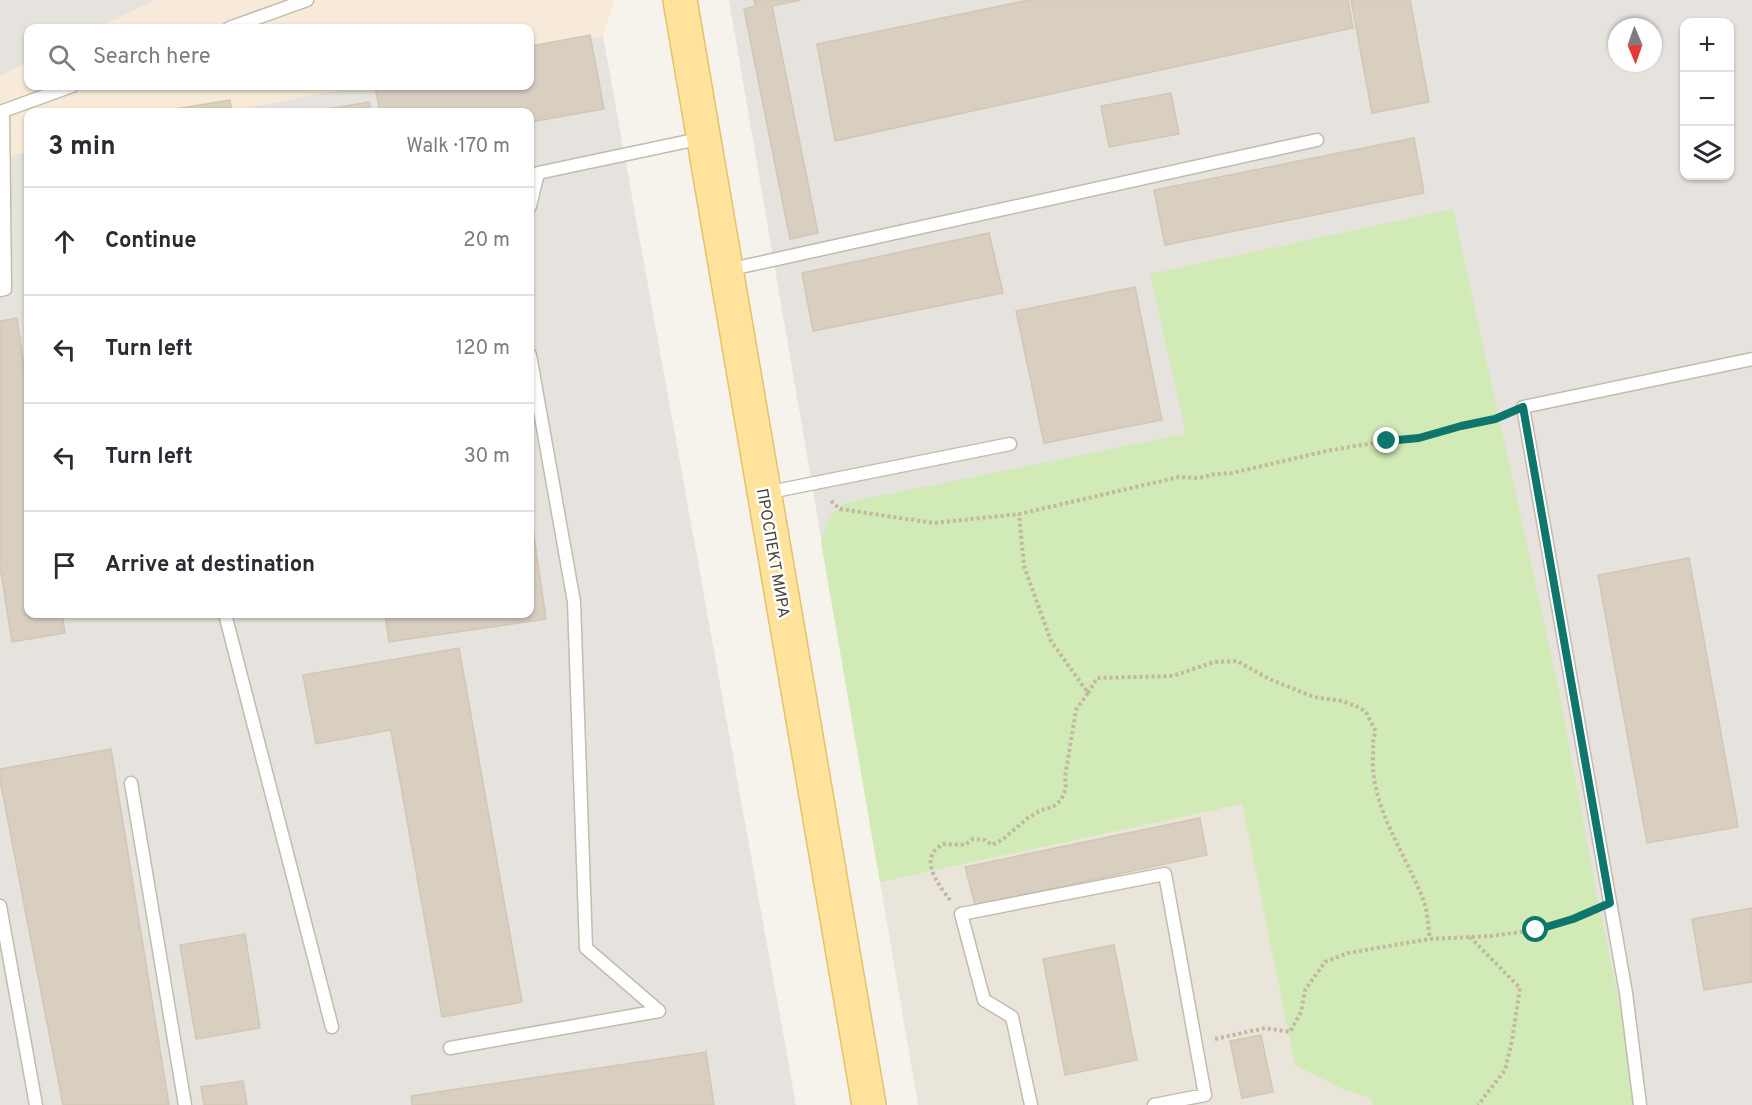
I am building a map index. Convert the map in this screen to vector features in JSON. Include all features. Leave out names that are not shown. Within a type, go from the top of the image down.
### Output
[{"type":"main road","name":"ПРОСПЕКТ МИРА","points":[[680,0],[869,1105]]},
{"type":"lane","points":[[240,24],[307,0]]},
{"type":"lane","points":[[0,290],[5,289],[1,108],[59,90]]},
{"type":"lane","points":[[534,173],[703,138]]},
{"type":"lane","points":[[726,270],[1317,140]]},
{"type":"lane","points":[[1640,1105],[1626,993],[1523,407],[1752,359]]},
{"type":"lane","points":[[450,1048],[658,1011],[586,948],[574,602],[534,377]]},
{"type":"lane","points":[[764,493],[1010,444]]},
{"type":"lane","points":[[226,618],[332,1027]]},
{"type":"lane","points":[[131,783],[185,1105]]},
{"type":"lane","points":[[1032,1105],[1012,1017],[984,1000],[960,914],[1165,874],[1205,1095],[1154,1105]]},
{"type":"lane","points":[[0,906],[36,1105]]},
{"type":"path","points":[[827,498],[840,509],[934,523],[1019,514],[1179,477],[1199,478],[1215,474],[1232,474],[1331,450],[1419,438],[1495,419],[1523,407]]},
{"type":"path","points":[[1019,514],[1024,566],[1051,641],[1088,693]]},
{"type":"path","points":[[960,914],[938,885],[931,864],[933,853],[943,844],[965,845],[973,839],[985,840],[992,845],[1002,840],[1028,818],[1041,810],[1053,807],[1062,800],[1066,789],[1065,777],[1077,710],[1096,678],[1173,676],[1214,662],[1237,661],[1269,679],[1314,697],[1341,701],[1366,712],[1376,732],[1372,746],[1372,777],[1387,824],[1409,865],[1426,905],[1430,939]]},
{"type":"path","points":[[1196,1042],[1264,1029],[1290,1032],[1301,1012],[1305,990],[1325,962],[1348,953],[1430,939],[1491,936],[1536,930],[1573,919],[1610,903]]},
{"type":"path","points":[[1470,937],[1520,988],[1505,1070],[1478,1105]]},
{"type":"shaded area","points":[[0,0],[155,0],[105,24],[24,24],[24,64],[0,76]]},
{"type":"shaded area","points":[[155,0],[615,0],[603,36],[534,50],[534,24],[105,24]]},
{"type":"shaded area","points":[[729,0],[1752,0],[1752,1105],[1373,1105],[1372,1099],[1343,1089],[1295,1065],[1242,804],[880,882]]},
{"type":"shaded area","points":[[603,36],[796,1105],[0,1105],[0,158],[24,153],[24,618],[534,618],[534,108],[247,108],[339,90],[534,90],[534,50]]},
{"type":"shaded area","points":[[24,64],[24,90],[339,90],[247,108],[24,108],[24,153],[0,158],[0,76]]},
{"type":"shaded area","points":[[1242,804],[1284,1012],[1343,1089],[1372,1099],[1373,1105],[918,1105],[880,882]]},
{"type":"green space","points":[[1453,209],[1558,686],[1599,907],[1623,1021],[1633,1105],[1373,1105],[1372,1099],[1343,1089],[1295,1065],[1242,804],[880,882],[821,542],[827,524],[835,511],[844,503],[1186,434],[1150,274]]},
{"type":"building","points":[[754,0],[801,0],[772,6],[818,233],[790,239],[744,9],[756,6]]},
{"type":"building","points":[[1029,0],[1348,0],[1353,28],[835,141],[817,44]]},
{"type":"building","points":[[1351,0],[1410,0],[1429,102],[1372,113]]},
{"type":"building","points":[[590,35],[604,109],[534,121],[534,108],[379,108],[376,90],[534,90],[534,45]]},
{"type":"building","points":[[1171,93],[1179,134],[1109,147],[1101,106]]},
{"type":"building","points":[[230,100],[231,108],[181,108]]},
{"type":"building","points":[[369,102],[370,108],[332,108]]},
{"type":"building","points":[[1414,138],[1424,193],[1165,245],[1154,190]]},
{"type":"building","points":[[989,233],[1003,293],[813,331],[802,273]]},
{"type":"building","points":[[1135,287],[1162,420],[1044,443],[1016,311]]},
{"type":"building","points":[[17,318],[24,368],[24,618],[63,618],[65,633],[12,642],[0,566],[0,321]]},
{"type":"building","points":[[534,536],[546,619],[389,642],[386,618],[534,618]]},
{"type":"building","points":[[1689,558],[1738,827],[1647,843],[1598,575]]},
{"type":"building","points":[[459,648],[522,1002],[442,1017],[391,730],[316,744],[303,675]]},
{"type":"building","points":[[111,749],[169,1105],[63,1105],[0,780],[0,769]]},
{"type":"building","points":[[1200,818],[1207,855],[975,905],[965,867]]},
{"type":"building","points":[[1752,908],[1752,982],[1704,990],[1692,919]]},
{"type":"building","points":[[245,934],[260,1028],[196,1039],[180,945]]},
{"type":"building","points":[[1114,945],[1137,1060],[1065,1075],[1043,959]]},
{"type":"building","points":[[1261,1035],[1273,1092],[1242,1098],[1230,1041]]},
{"type":"building","points":[[706,1052],[714,1105],[412,1105],[411,1096]]},
{"type":"building","points":[[243,1081],[247,1105],[204,1105],[201,1087]]},
{"type":"route","points":[[1387,441],[1419,438],[1495,419],[1523,407],[1610,903],[1573,919],[1536,930]]}]
